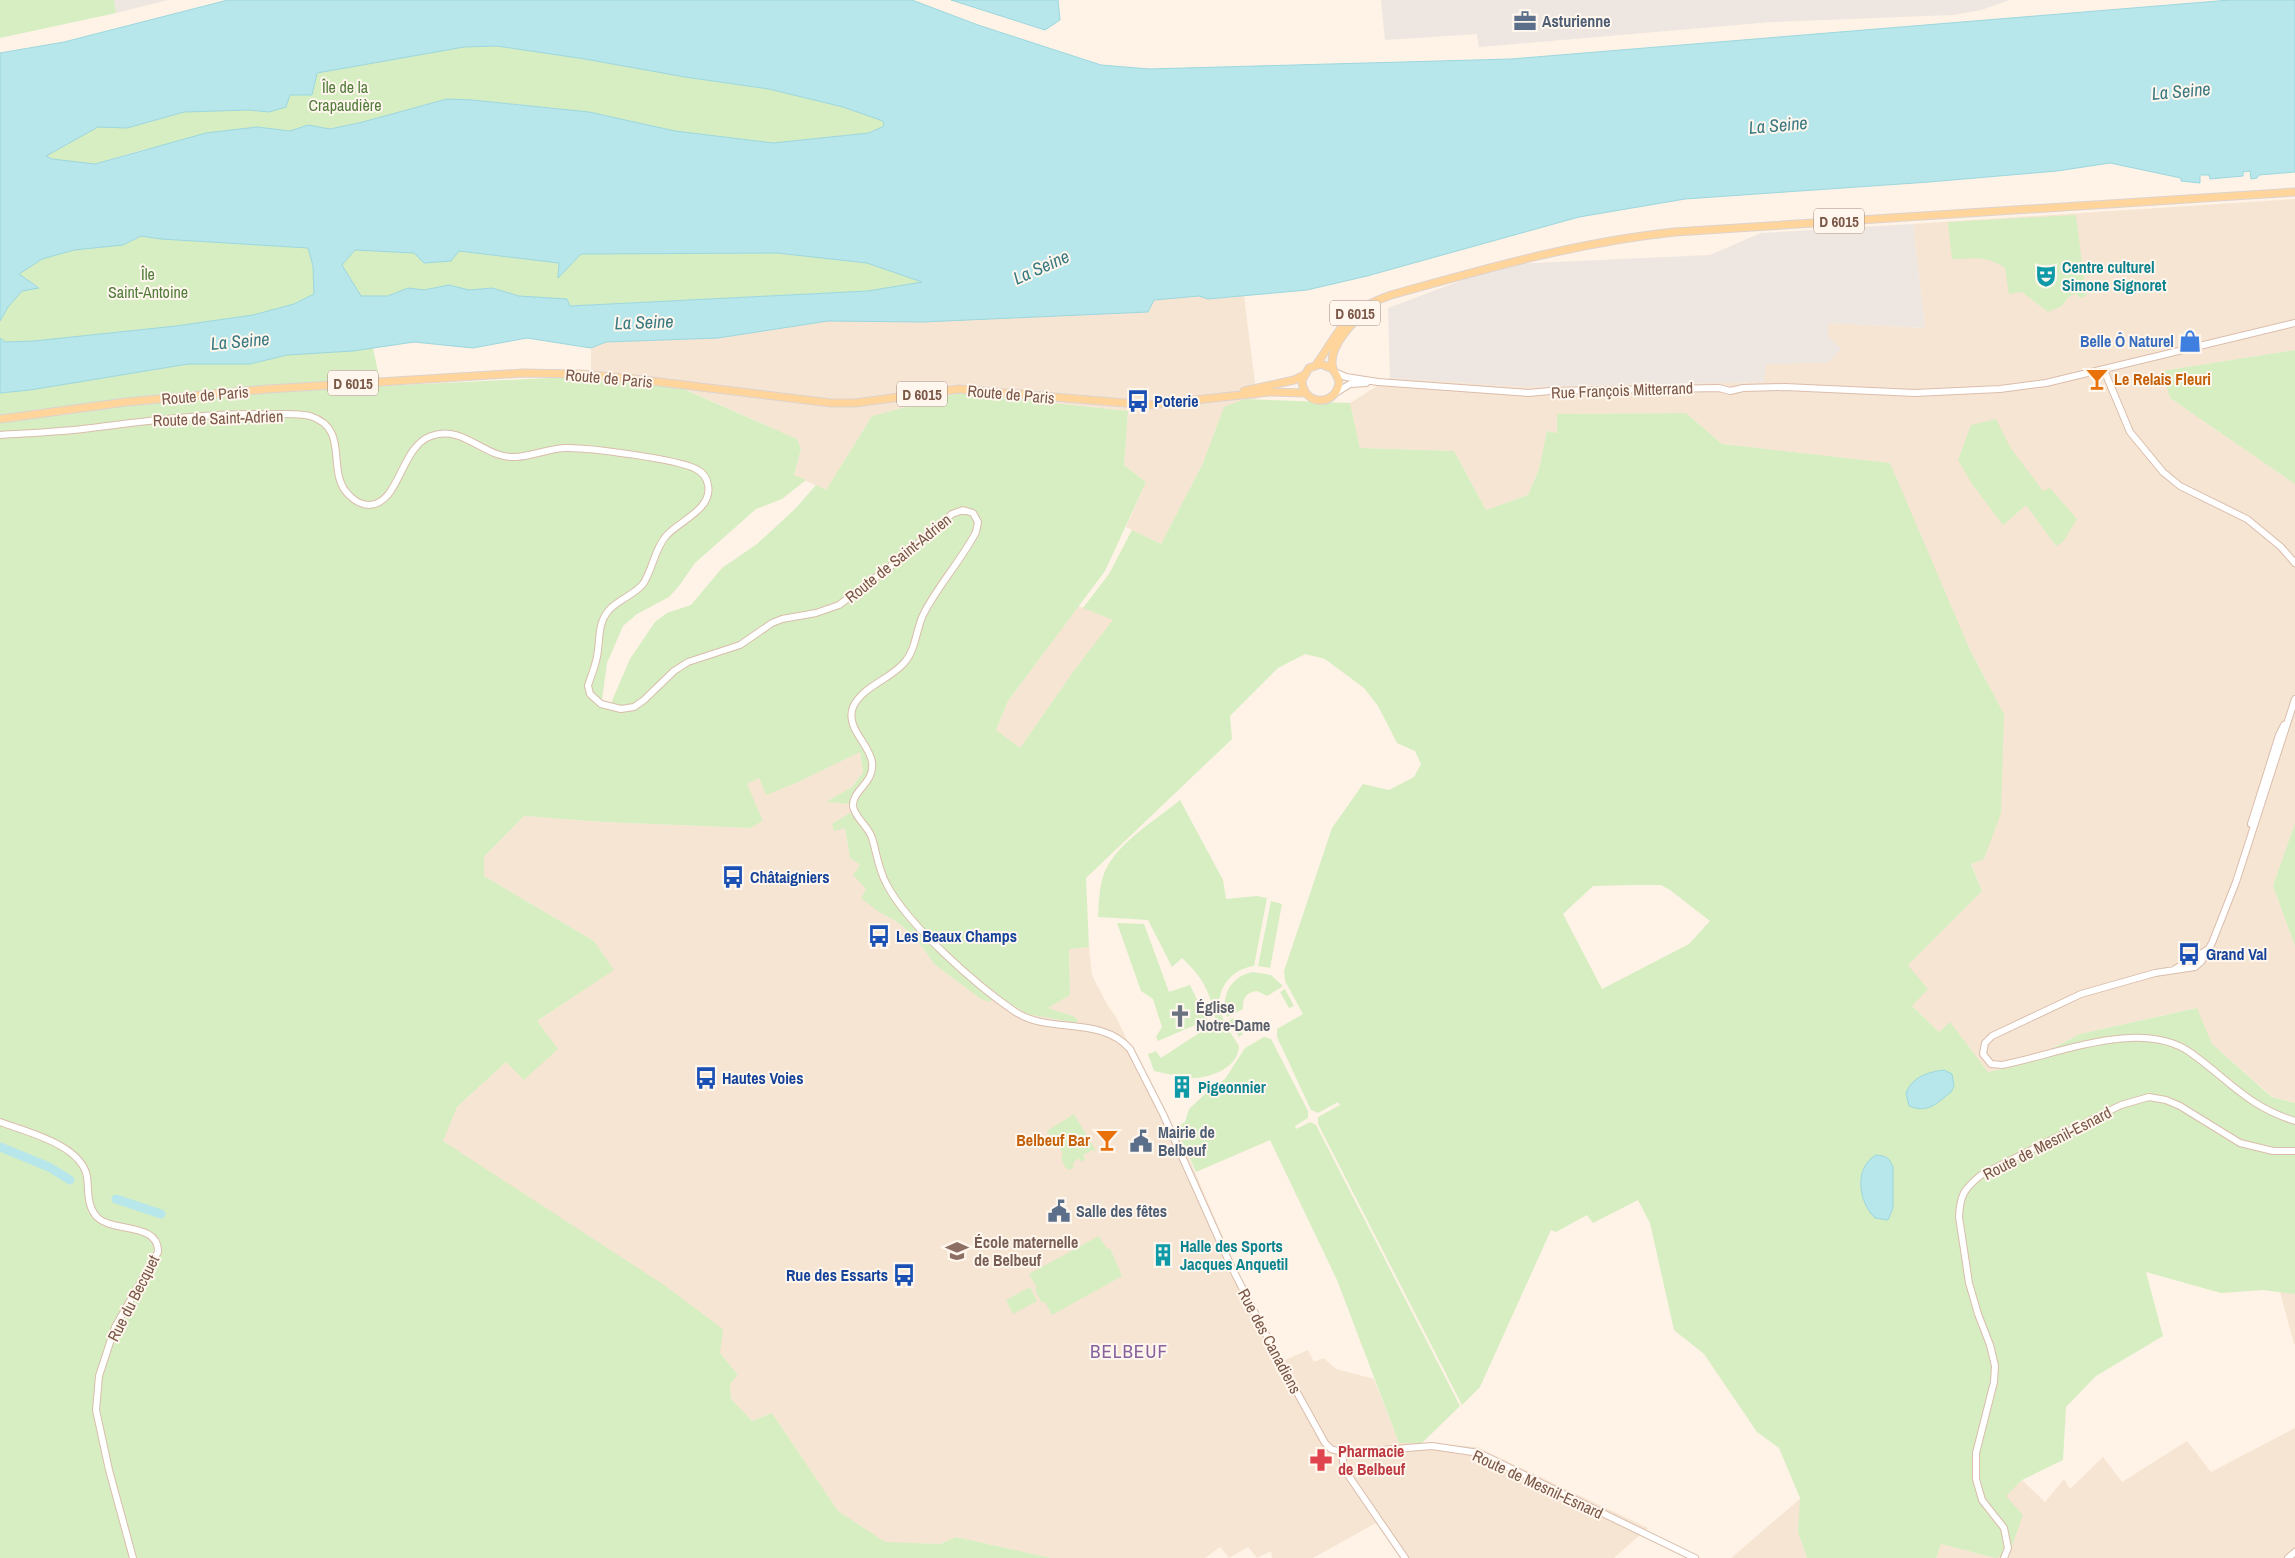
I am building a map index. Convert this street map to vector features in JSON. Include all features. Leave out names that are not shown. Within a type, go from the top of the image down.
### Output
[{"type":"main road","name":"D 6015","points":[[1316,364],[1337,330],[1351,316],[1372,302],[1391,295],[1537,256],[1645,235],[2295,192]]},
{"type":"main road","name":"D 6015","points":[[1335,371],[1335,352],[1352,323],[1363,313],[1391,295]]},
{"type":"main road","points":[[1316,364],[1325,364],[1335,371],[1339,384],[1337,392],[1331,398],[1320,401],[1311,399],[1305,394],[1302,385],[1308,368],[1316,364]]},
{"type":"main road","name":"Route de Paris","points":[[0,419],[126,402],[268,389],[523,373],[580,374],[635,379],[831,403],[855,403],[959,390],[1148,405],[1216,397]]},
{"type":"main road","name":"D 6015","points":[[1216,397],[1294,380],[1304,375]]},
{"type":"main road","name":"D 6015","points":[[1216,397],[1269,392],[1305,394]]},
{"type":"street","points":[[2295,322],[2104,370],[2130,432],[2167,477],[2180,486],[2247,519],[2281,547],[2295,563]]},
{"type":"street","name":"Rue François Mitterrand","points":[[1378,382],[1528,394],[1550,391],[1719,388],[1730,391],[1739,388],[1785,387],[1915,393],[2000,389],[2043,384],[2104,370]]},
{"type":"street","points":[[1335,371],[1346,377],[1378,382]]},
{"type":"street","points":[[1337,392],[1350,384],[1378,382]]},
{"type":"street","name":"Route de Saint-Adrien","points":[[0,435],[75,430],[180,417],[226,414],[304,415],[319,420],[334,436],[338,471],[343,490],[356,501],[370,505],[382,500],[388,494],[409,454],[419,442],[444,433],[464,436],[492,452],[504,456],[516,457],[553,450],[579,448],[650,458],[696,469],[704,475],[709,488],[704,504],[672,529],[654,555],[644,582],[637,590],[610,608],[600,626],[597,660],[588,686],[595,700],[605,706],[621,709],[634,706],[644,700],[674,671],[688,662],[740,645],[772,623],[782,619],[816,613],[839,605],[895,563],[952,514],[958,511],[970,511],[976,516],[978,526],[976,532],[924,613],[909,656],[898,670],[869,689],[854,705],[851,718],[852,724],[870,754],[872,769],[868,783],[855,799],[854,809],[872,837],[878,867],[898,904],[965,972],[989,993],[1026,1017]]},
{"type":"street","points":[[2295,699],[2236,882],[2207,955],[2195,967],[2174,970],[2067,999],[1992,1036],[1985,1043],[1984,1056],[1990,1064],[2002,1065],[2108,1041],[2129,1038],[2164,1041],[2188,1051],[2248,1100],[2262,1108],[2295,1121]]},
{"type":"street","points":[[2174,970],[2201,955],[2210,947]]},
{"type":"street","name":"Rue des Canadiens","points":[[1026,1017],[1109,1032],[1122,1040],[1130,1049],[1163,1114],[1253,1311],[1325,1443],[1331,1449],[1342,1453]]},
{"type":"street","name":"Route de Mesnil-Esnard","points":[[2004,1558],[2008,1548],[2004,1528],[1982,1500],[1976,1479],[1976,1453],[1994,1382],[1995,1366],[1969,1283],[1959,1217],[1960,1206],[1966,1187],[1981,1176],[2121,1105],[2149,1097],[2166,1100],[2180,1106],[2240,1143],[2273,1151],[2295,1151]]},
{"type":"street","name":"Rue du Becquet","points":[[0,1122],[70,1151],[84,1166],[91,1208],[98,1218],[154,1238],[158,1244],[158,1252],[153,1262],[115,1327],[99,1376],[96,1410],[109,1470],[133,1558]]},
{"type":"street","name":"Route de Mesnil-Esnard","points":[[1342,1453],[1432,1446],[1457,1448],[1479,1453],[1695,1558]]},
{"type":"street","points":[[1342,1453],[1344,1469],[1405,1558]]},
{"type":"street","points":[[2288,1558],[2295,1552]]},
{"type":"shaded area","points":[[114,0],[168,0],[116,13]]},
{"type":"shaded area","points":[[1381,0],[2010,0],[1981,10],[1953,15],[1772,22],[1479,47],[1477,34],[1385,40]]},
{"type":"shaded area","points":[[2295,199],[2295,350],[2163,371],[2170,398],[2295,484],[2295,823],[2273,886],[2295,946],[2295,1103],[2273,1097],[2212,1044],[2196,1008],[2080,1034],[2020,1065],[1988,1072],[1950,1023],[1939,1032],[1912,1006],[1908,965],[1982,891],[1971,863],[2004,714],[1970,650],[1889,463],[1722,444],[1686,413],[1558,414],[1557,433],[1547,432],[1539,469],[1528,495],[1486,510],[1454,451],[1360,448],[1350,403],[1390,378],[1523,387],[1763,382],[1766,364],[1828,335],[1828,323],[1925,328],[1913,224]]},
{"type":"shaded area","points":[[1913,224],[1925,328],[1828,323],[1828,335],[1841,349],[1828,363],[1766,364],[1763,382],[1523,387],[1390,378],[1388,308],[1468,278],[1512,264],[1710,255],[1761,233]]},
{"type":"shaded area","points":[[1199,296],[1208,299],[1244,296],[1257,399],[1245,399],[1224,408],[1203,463],[1161,544],[1126,527],[1146,482],[1124,465],[1128,411],[959,393],[872,416],[826,490],[794,475],[801,449],[797,439],[678,386],[591,376],[591,348],[606,342],[718,338],[828,321],[923,322]]},
{"type":"shaded area","points":[[1078,606],[1114,620],[1075,669],[1020,748],[996,730],[1008,701]]},
{"type":"shaded area","points":[[860,751],[863,772],[852,787],[827,802],[850,804],[853,812],[845,828],[850,858],[860,865],[866,889],[879,912],[896,921],[916,938],[934,964],[997,995],[1027,1014],[1073,1016],[1048,1008],[1070,995],[1069,948],[1089,947],[1092,975],[1116,1017],[1171,1131],[1176,1128],[1237,1270],[1283,1361],[1308,1350],[1314,1362],[1324,1358],[1336,1369],[1374,1379],[1399,1443],[1477,1447],[1648,1528],[1614,1558],[1400,1558],[1376,1523],[1313,1558],[1272,1558],[1271,1551],[1257,1558],[1248,1547],[1229,1558],[1220,1547],[1205,1558],[1051,1558],[956,1537],[940,1544],[885,1543],[838,1511],[772,1413],[752,1421],[731,1399],[730,1384],[738,1375],[720,1353],[442,1141],[457,1107],[506,1062],[557,1049],[536,1022],[613,970],[594,941],[484,876],[484,857],[524,816],[603,822],[750,828],[763,821],[746,784],[759,778],[766,795],[794,784]]},
{"type":"shaded area","points":[[2280,1292],[2295,1294],[2295,1344],[2294,1344]]},
{"type":"shaded area","points":[[2295,1428],[2295,1558],[1995,1558],[2005,1496],[2022,1480],[2045,1502],[2064,1479],[2070,1489],[2103,1457],[2122,1482],[2187,1441],[2211,1472]]},
{"type":"shaded area","points":[[1801,1498],[1798,1532],[1807,1558],[1731,1558]]},
{"type":"shaded area","points":[[1941,1544],[1995,1558],[1936,1558]]},
{"type":"green space","points":[[0,0],[114,0],[116,13],[0,38]]},
{"type":"green space","name":"Île de la Crapaudière","points":[[497,46],[769,89],[843,107],[883,121],[884,126],[869,133],[773,143],[675,131],[589,112],[447,99],[330,129],[308,125],[290,131],[257,127],[142,150],[95,164],[52,159],[45,156],[98,127],[127,128],[184,112],[249,110],[269,112],[317,73],[464,47]]},
{"type":"green space","points":[[2076,215],[2086,296],[2080,298],[2076,294],[2071,295],[2062,306],[2048,312],[2022,292],[2009,294],[2005,268],[1998,264],[1979,258],[1952,259],[1948,222]]},
{"type":"green space","name":"Île Saint-Antoine","points":[[141,236],[161,239],[308,248],[313,266],[315,294],[294,304],[253,315],[176,326],[34,341],[5,342],[0,338],[0,321],[8,307],[22,291],[39,287],[18,274],[41,259],[74,250],[123,245]]},
{"type":"green space","points":[[355,250],[414,253],[459,251],[559,263],[558,277],[581,254],[777,253],[867,263],[923,282],[868,291],[570,306],[567,299],[519,296],[492,288],[469,290],[449,285],[424,290],[408,288],[388,296],[361,296],[342,265]]},
{"type":"green space","points":[[373,348],[381,386],[591,376],[677,386],[797,439],[801,449],[794,475],[806,480],[782,499],[756,509],[695,563],[669,597],[637,614],[623,626],[607,663],[602,700],[611,703],[630,659],[655,622],[667,613],[691,605],[722,568],[757,544],[795,509],[816,485],[826,490],[872,416],[959,393],[1128,411],[1124,465],[1146,482],[1105,571],[1008,701],[996,730],[1020,748],[1075,669],[1113,620],[1083,608],[1109,574],[1132,530],[1161,544],[1203,463],[1224,407],[1245,399],[1350,403],[1360,448],[1454,451],[1486,510],[1528,495],[1539,469],[1547,431],[1557,433],[1557,414],[1686,413],[1722,444],[1890,463],[1970,650],[2004,714],[2001,813],[1984,859],[1971,864],[1982,891],[1908,965],[1928,989],[1912,1006],[1939,1032],[1950,1022],[1988,1072],[2020,1065],[2080,1034],[2197,1008],[2212,1044],[2272,1097],[2295,1103],[2295,1294],[2263,1290],[2221,1293],[2146,1272],[2163,1336],[2096,1376],[2066,1407],[2063,1460],[2022,1480],[2006,1496],[2023,1515],[2009,1554],[1995,1558],[1941,1544],[1936,1558],[1807,1558],[1798,1532],[1800,1498],[1779,1448],[1757,1432],[1704,1354],[1674,1330],[1650,1223],[1638,1200],[1593,1223],[1587,1215],[1556,1232],[1551,1230],[1480,1387],[1462,1405],[1318,1124],[1318,1117],[1340,1105],[1338,1102],[1318,1113],[1311,1110],[1277,1037],[1277,1029],[1303,1014],[1285,981],[1284,971],[1332,828],[1363,784],[1389,790],[1414,777],[1421,764],[1415,751],[1397,743],[1378,706],[1364,688],[1325,659],[1305,654],[1278,668],[1230,716],[1232,739],[1086,878],[1089,947],[1069,949],[1070,995],[1048,1008],[1073,1016],[1077,1019],[1077,1023],[1027,1014],[997,995],[990,1002],[981,999],[934,964],[916,938],[896,921],[879,912],[861,898],[866,889],[853,875],[860,865],[850,858],[845,828],[834,831],[832,824],[853,811],[850,804],[826,802],[852,787],[863,772],[860,752],[794,784],[766,795],[759,778],[747,784],[763,821],[750,828],[603,822],[524,816],[484,857],[484,876],[594,941],[614,970],[537,1021],[558,1049],[524,1080],[506,1062],[457,1107],[443,1141],[664,1285],[723,1329],[720,1353],[738,1375],[730,1384],[731,1399],[752,1421],[772,1413],[838,1511],[885,1542],[940,1544],[956,1537],[1051,1558],[0,1558],[0,393],[30,390],[188,364],[250,364],[287,355]],"holes":[[[1661,885],[1710,921],[1689,944],[1602,989],[1563,914],[1593,886]]]},
{"type":"green space","points":[[2295,350],[2295,484],[2170,398],[2162,371]]},
{"type":"green space","points":[[1996,419],[2010,447],[2043,491],[2050,488],[2077,519],[2063,542],[2056,546],[2026,505],[2003,525],[1972,484],[1958,460],[1971,425]]},
{"type":"green space","points":[[1180,800],[1223,880],[1226,899],[1257,896],[1267,898],[1254,966],[1231,976],[1222,990],[1220,998],[1223,1019],[1239,1046],[1237,1054],[1227,1067],[1219,1072],[1194,1078],[1154,1071],[1148,1054],[1156,1051],[1161,1058],[1216,1022],[1209,994],[1201,980],[1182,958],[1172,967],[1148,920],[1098,917],[1102,882],[1111,860],[1138,832]]},
{"type":"green space","points":[[2295,823],[2295,946],[2273,886]]},
{"type":"green space","points":[[1271,901],[1282,904],[1270,968],[1258,966]]},
{"type":"green space","points":[[1117,923],[1144,924],[1169,992],[1190,985],[1207,1020],[1158,1041],[1156,1037],[1162,1027],[1153,999],[1141,991]]},
{"type":"green space","points":[[1253,972],[1271,975],[1283,986],[1267,996],[1257,991],[1250,993],[1244,999],[1243,1009],[1227,1017],[1225,1002],[1229,988],[1233,982],[1245,974]]},
{"type":"green space","points":[[1285,989],[1294,1006],[1289,1008],[1280,992]]},
{"type":"green space","points":[[1234,1018],[1243,1034],[1239,1037],[1229,1020]]},
{"type":"green space","points":[[1264,1037],[1271,1039],[1308,1111],[1308,1118],[1295,1126],[1296,1129],[1310,1122],[1316,1125],[1460,1406],[1422,1443],[1399,1443],[1337,1280],[1270,1140],[1196,1172],[1176,1128],[1185,1122],[1189,1109],[1207,1092],[1225,1079],[1245,1048]]},
{"type":"green space","points":[[1074,1114],[1096,1151],[1092,1150],[1083,1155],[1085,1159],[1081,1162],[1079,1158],[1073,1163],[1074,1167],[1069,1170],[1065,1167],[1061,1158],[1063,1155],[1058,1142],[1054,1143],[1047,1131]]},
{"type":"green space","points":[[1099,1236],[1107,1249],[1110,1248],[1122,1276],[1052,1315],[1045,1302],[1042,1303],[1035,1290],[1037,1288],[1029,1274]]},
{"type":"green space","points":[[1030,1287],[1037,1301],[1013,1314],[1006,1300]]},
{"type":"water","name":"La Seine","points":[[228,0],[912,0],[978,25],[1101,65],[1149,69],[1511,59],[2230,0],[2295,0],[2295,172],[2259,175],[2257,178],[2251,179],[2250,171],[2243,172],[2243,176],[2210,179],[2209,175],[2200,175],[2200,183],[2181,181],[2181,178],[2110,163],[2057,171],[1929,182],[1685,199],[1579,217],[1367,276],[1307,290],[1208,299],[1199,296],[1154,300],[1148,312],[923,322],[828,321],[718,338],[606,342],[591,348],[527,338],[473,348],[414,342],[353,351],[287,355],[250,364],[188,364],[30,390],[0,393],[0,338],[5,342],[34,341],[176,326],[253,315],[294,304],[314,294],[313,266],[308,248],[161,239],[141,236],[123,245],[74,250],[42,259],[19,274],[39,288],[22,291],[8,307],[0,321],[0,53],[64,42]],"holes":[[[497,46],[769,89],[843,107],[883,121],[884,126],[869,133],[773,143],[675,131],[589,112],[447,99],[330,129],[308,125],[290,131],[257,127],[206,133],[95,164],[52,159],[46,156],[98,127],[127,128],[184,112],[249,110],[269,112],[286,107],[290,95],[312,95],[317,73],[464,47]],[[355,250],[414,253],[424,263],[451,261],[459,251],[559,263],[558,278],[581,254],[777,253],[867,263],[922,282],[868,291],[570,306],[567,299],[519,296],[492,288],[469,290],[449,285],[424,290],[408,288],[388,296],[361,296],[342,265]]]},
{"type":"water","points":[[951,0],[1058,0],[1060,20],[1045,30]]},
{"type":"water","points":[[1944,1070],[1952,1074],[1954,1086],[1951,1092],[1927,1108],[1922,1109],[1909,1106],[1906,1093],[1912,1083],[1921,1076]]},
{"type":"water","points":[[1876,1155],[1887,1158],[1893,1167],[1893,1208],[1888,1220],[1875,1218],[1865,1204],[1862,1195],[1861,1177],[1864,1168]]},
{"type":"waterway","points":[[0,1147],[49,1167],[70,1180]]},
{"type":"waterway","points":[[116,1199],[161,1214]]},
{"type":"place","name":"Asturienne","points":[[1525,21]]},
{"type":"place","name":"Centre culturel Simone Signoret","points":[[2046,276]]},
{"type":"place","name":"Belle Ô Naturel","points":[[2190,341]]},
{"type":"place","name":"Le Relais Fleuri","points":[[2097,379]]},
{"type":"place","name":"Poterie","points":[[1138,401]]},
{"type":"place","name":"Châtaigniers","points":[[733,877]]},
{"type":"place","name":"Les Beaux Champs","points":[[879,936]]},
{"type":"place","name":"Grand Val","points":[[2189,954]]},
{"type":"place","name":"Église Notre-Dame","points":[[1180,1016]]},
{"type":"place","name":"Hautes Voies","points":[[706,1078]]},
{"type":"place","name":"Pigeonnier","points":[[1182,1087]]},
{"type":"place","name":"Belbeuf Bar","points":[[1107,1140]]},
{"type":"place","name":"Mairie de Belbeuf","points":[[1141,1141]]},
{"type":"place","name":"Salle des fêtes","points":[[1059,1211]]},
{"type":"place","name":"École maternelle de Belbeuf","points":[[957,1251]]},
{"type":"place","name":"Halle des Sports Jacques Anquetil","points":[[1163,1255]]},
{"type":"place","name":"Rue des Essarts","points":[[904,1275]]},
{"type":"place","name":"Pharmacie de Belbeuf","points":[[1321,1460]]},
{"type":"district","name":"BELBEUF","points":[[1129,1351]]}]
